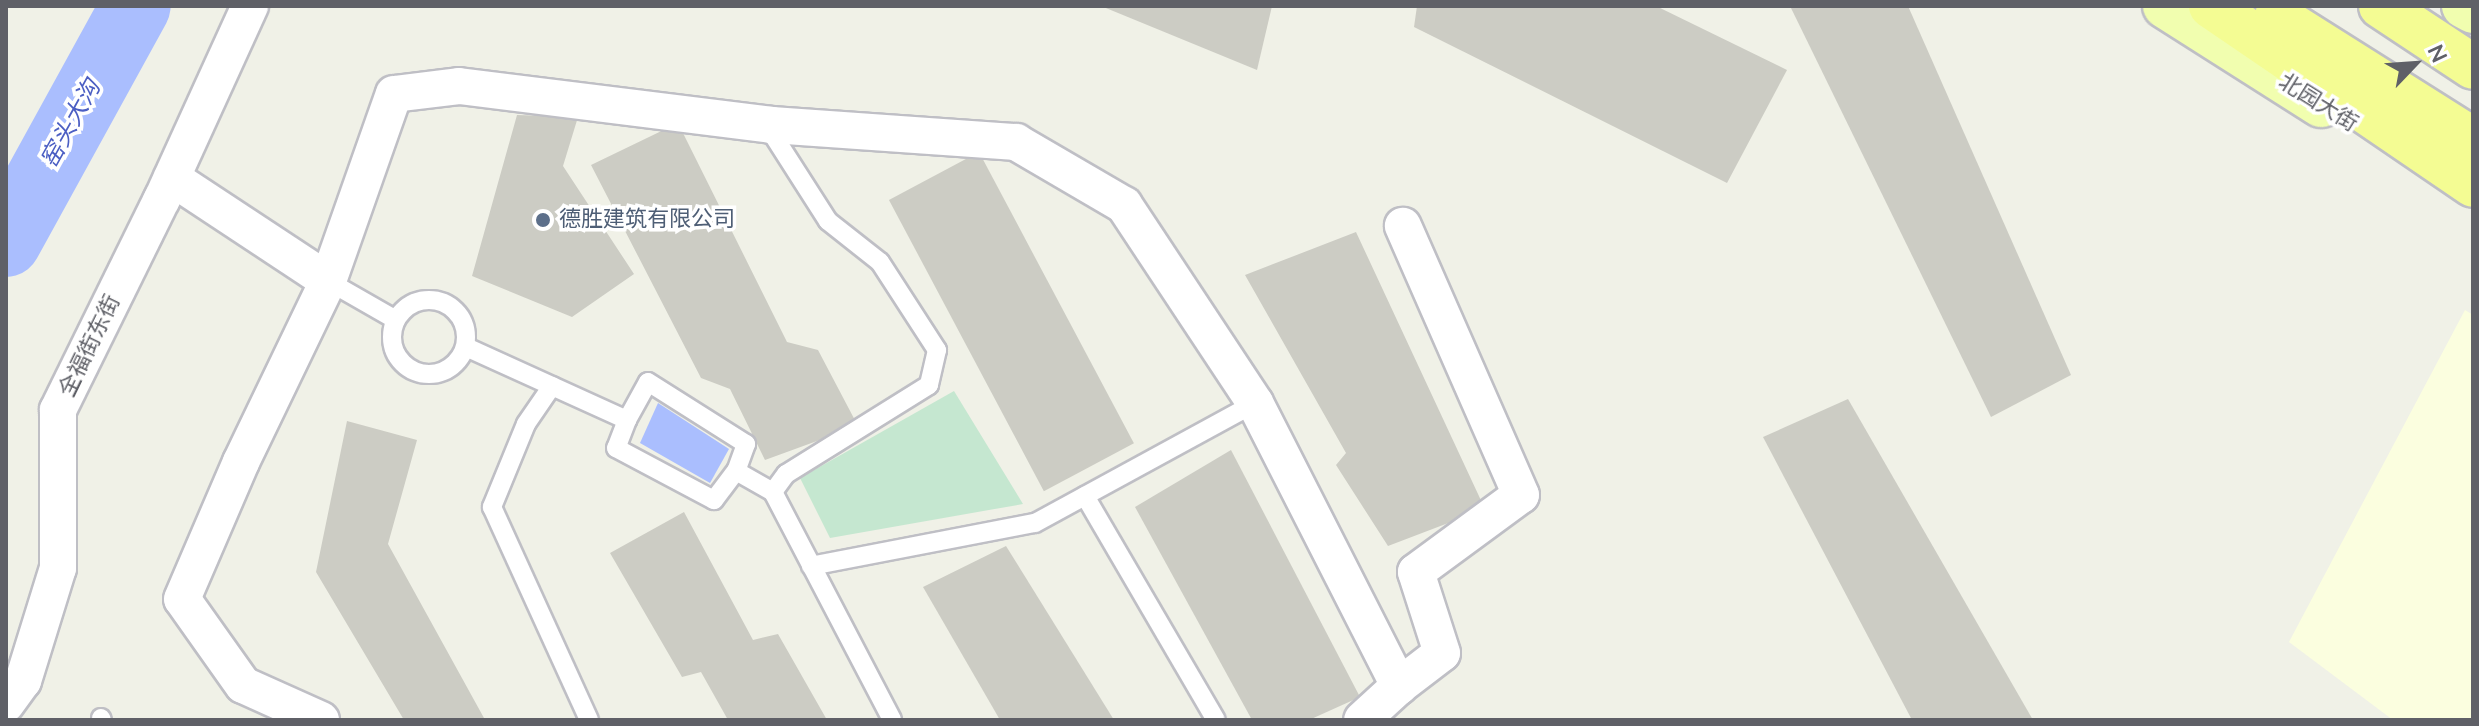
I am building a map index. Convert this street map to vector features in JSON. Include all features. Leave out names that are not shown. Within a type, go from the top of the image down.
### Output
[{"type":"highway","points":[[2211,6],[2473,185]]},
{"type":"highway","points":[[2262,6],[2473,140]]},
{"type":"highway","points":[[2381,6],[2473,67]]},
{"type":"main road","name":"北园大街","points":[[2165,6],[2406,159],[2473,197]]},
{"type":"main road","points":[[2464,6],[2473,11]]},
{"type":"street","name":"全福街东街","points":[[6,704],[23,681],[58,568],[58,410],[172,178],[250,6]]},
{"type":"street","points":[[321,720],[243,685],[182,599],[241,462],[328,281],[394,94],[459,86],[766,124],[1016,142],[1124,205],[1255,403],[1399,686]]},
{"type":"street","points":[[172,178],[328,281]]},
{"type":"street","points":[[1362,720],[1442,653],[1416,572],[1521,495],[1403,226]]},
{"type":"lane","points":[[766,124],[828,221],[880,262],[937,350],[929,385],[786,474],[773,492]]},
{"type":"lane","points":[[328,281],[396,320]]},
{"type":"lane","points":[[437,300],[457,312],[464,323],[466,347],[452,367],[440,373],[416,372],[405,366],[393,345],[396,320],[413,303],[437,300]]},
{"type":"lane","points":[[466,347],[627,420]]},
{"type":"lane","points":[[648,382],[746,444],[736,471],[714,500],[616,448],[627,420],[648,382]]},
{"type":"lane","points":[[552,386],[526,424],[492,507],[589,720]]},
{"type":"lane","points":[[811,566],[1035,523],[1255,403]]},
{"type":"lane","points":[[736,471],[773,492],[892,720]]},
{"type":"lane","points":[[1085,496],[1216,720]]},
{"type":"shaded area","points":[[2465,310],[2473,315],[2473,720],[2393,720],[2289,642]]},
{"type":"shaded area","points":[[954,391],[1023,504],[830,538],[800,478]]},
{"type":"water","points":[[658,403],[729,449],[710,483],[640,443]]},
{"type":"building","points":[[1101,6],[1272,6],[1257,70]]},
{"type":"building","points":[[1417,6],[1656,6],[1787,70],[1727,183],[1414,27]]},
{"type":"building","points":[[1790,6],[1908,6],[2071,375],[1991,417]]},
{"type":"building","name":"德胜建筑有限公司","points":[[517,115],[578,117],[563,166],[634,274],[572,317],[472,276]]},
{"type":"building","points":[[678,123],[787,342],[818,350],[858,426],[765,460],[730,389],[701,378],[591,165]]},
{"type":"building","points":[[979,152],[1134,443],[1044,491],[889,200]]},
{"type":"building","points":[[1356,232],[1485,509],[1388,546],[1336,465],[1346,453],[1245,275]]},
{"type":"building","points":[[1848,399],[2033,720],[1912,720],[1763,437]]},
{"type":"building","points":[[347,421],[417,440],[388,544],[484,718],[404,720],[316,572]]},
{"type":"building","points":[[1231,450],[1360,697],[1309,720],[1252,720],[1135,507]]},
{"type":"building","points":[[684,512],[753,640],[778,634],[827,720],[728,720],[701,672],[682,677],[610,553]]},
{"type":"building","points":[[1006,546],[1114,720],[1000,720],[923,587]]},
{"type":"waterway","name":"窑头大沟","points":[[6,242],[136,6]]},
{"type":"place","name":"德胜建筑有限公司","points":[[543,220]]}]
